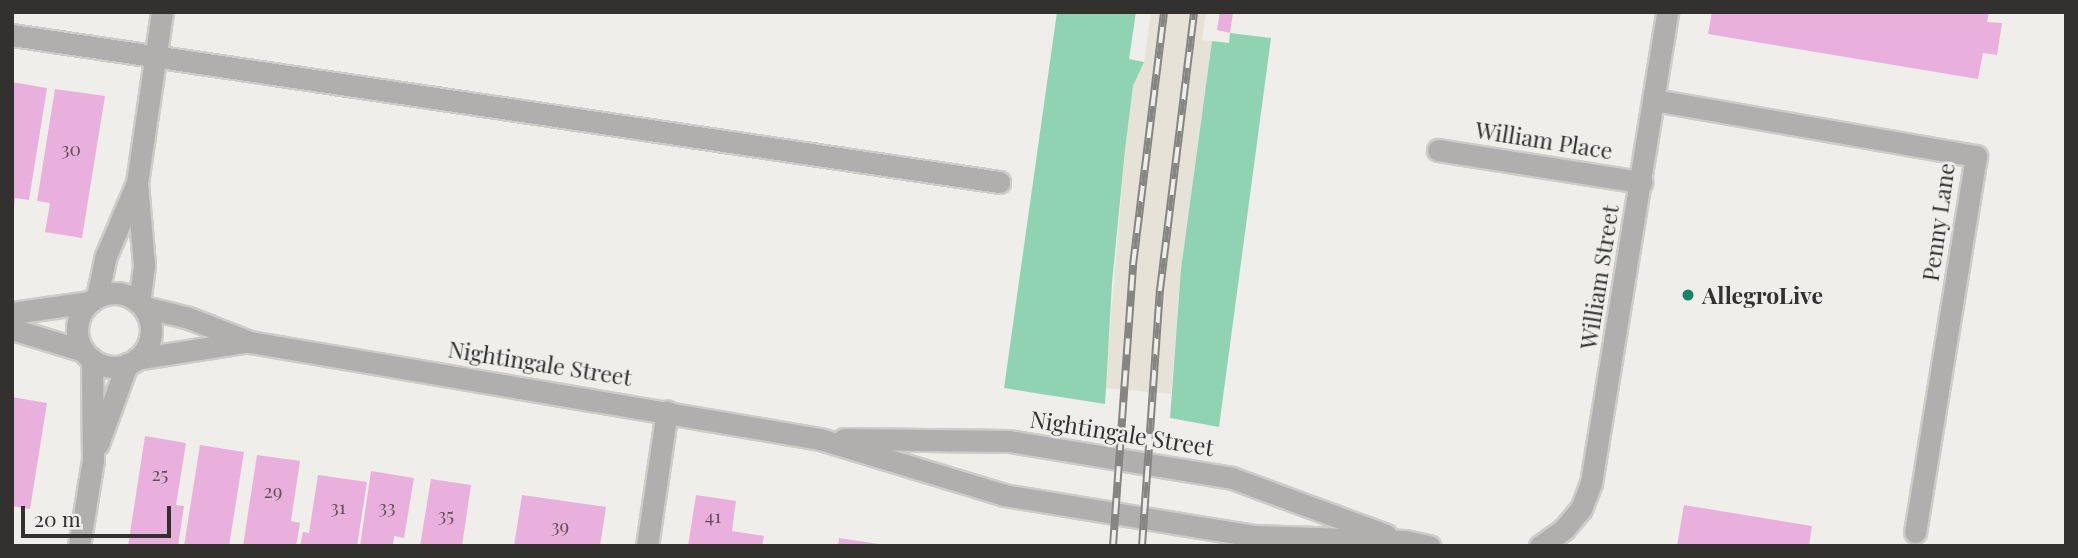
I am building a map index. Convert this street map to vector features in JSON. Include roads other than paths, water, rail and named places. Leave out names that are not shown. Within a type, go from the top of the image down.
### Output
[{"type":"street","points":[[141,305],[144,265],[137,183],[162,12]]},
{"type":"street","name":"William Street","points":[[1546,542],[1581,509],[1591,483],[1667,12]]},
{"type":"street","points":[[12,35],[999,182]]},
{"type":"street","name":"Penny Lane","points":[[1654,100],[1976,156],[1915,532]]},
{"type":"street","name":"William Place","points":[[1438,150],[1641,182]]},
{"type":"street","points":[[79,546],[93,460],[88,355],[77,331],[83,310],[93,300],[105,258],[137,183]]},
{"type":"street","points":[[12,313],[93,300],[118,293],[141,305],[149,317],[150,340],[132,362],[93,460]]},
{"type":"street","name":"Nightingale Street","points":[[141,305],[189,318],[250,342],[820,439],[1004,495],[1255,536],[1405,541]]},
{"type":"street","points":[[12,329],[88,355],[114,367],[132,362]]},
{"type":"street","name":"Nightingale Street","points":[[132,362],[250,342]]},
{"type":"street","points":[[647,546],[667,411]]},
{"type":"street","name":"Nightingale Street","points":[[820,439],[1009,441],[1232,478],[1405,541],[1429,546]]},
{"type":"railway","points":[[1113,546],[1133,265],[1164,12]]},
{"type":"railway","points":[[1142,546],[1160,290],[1194,12]]},
{"type":"place","name":"AllegroLive","points":[[1688,295]]}]
